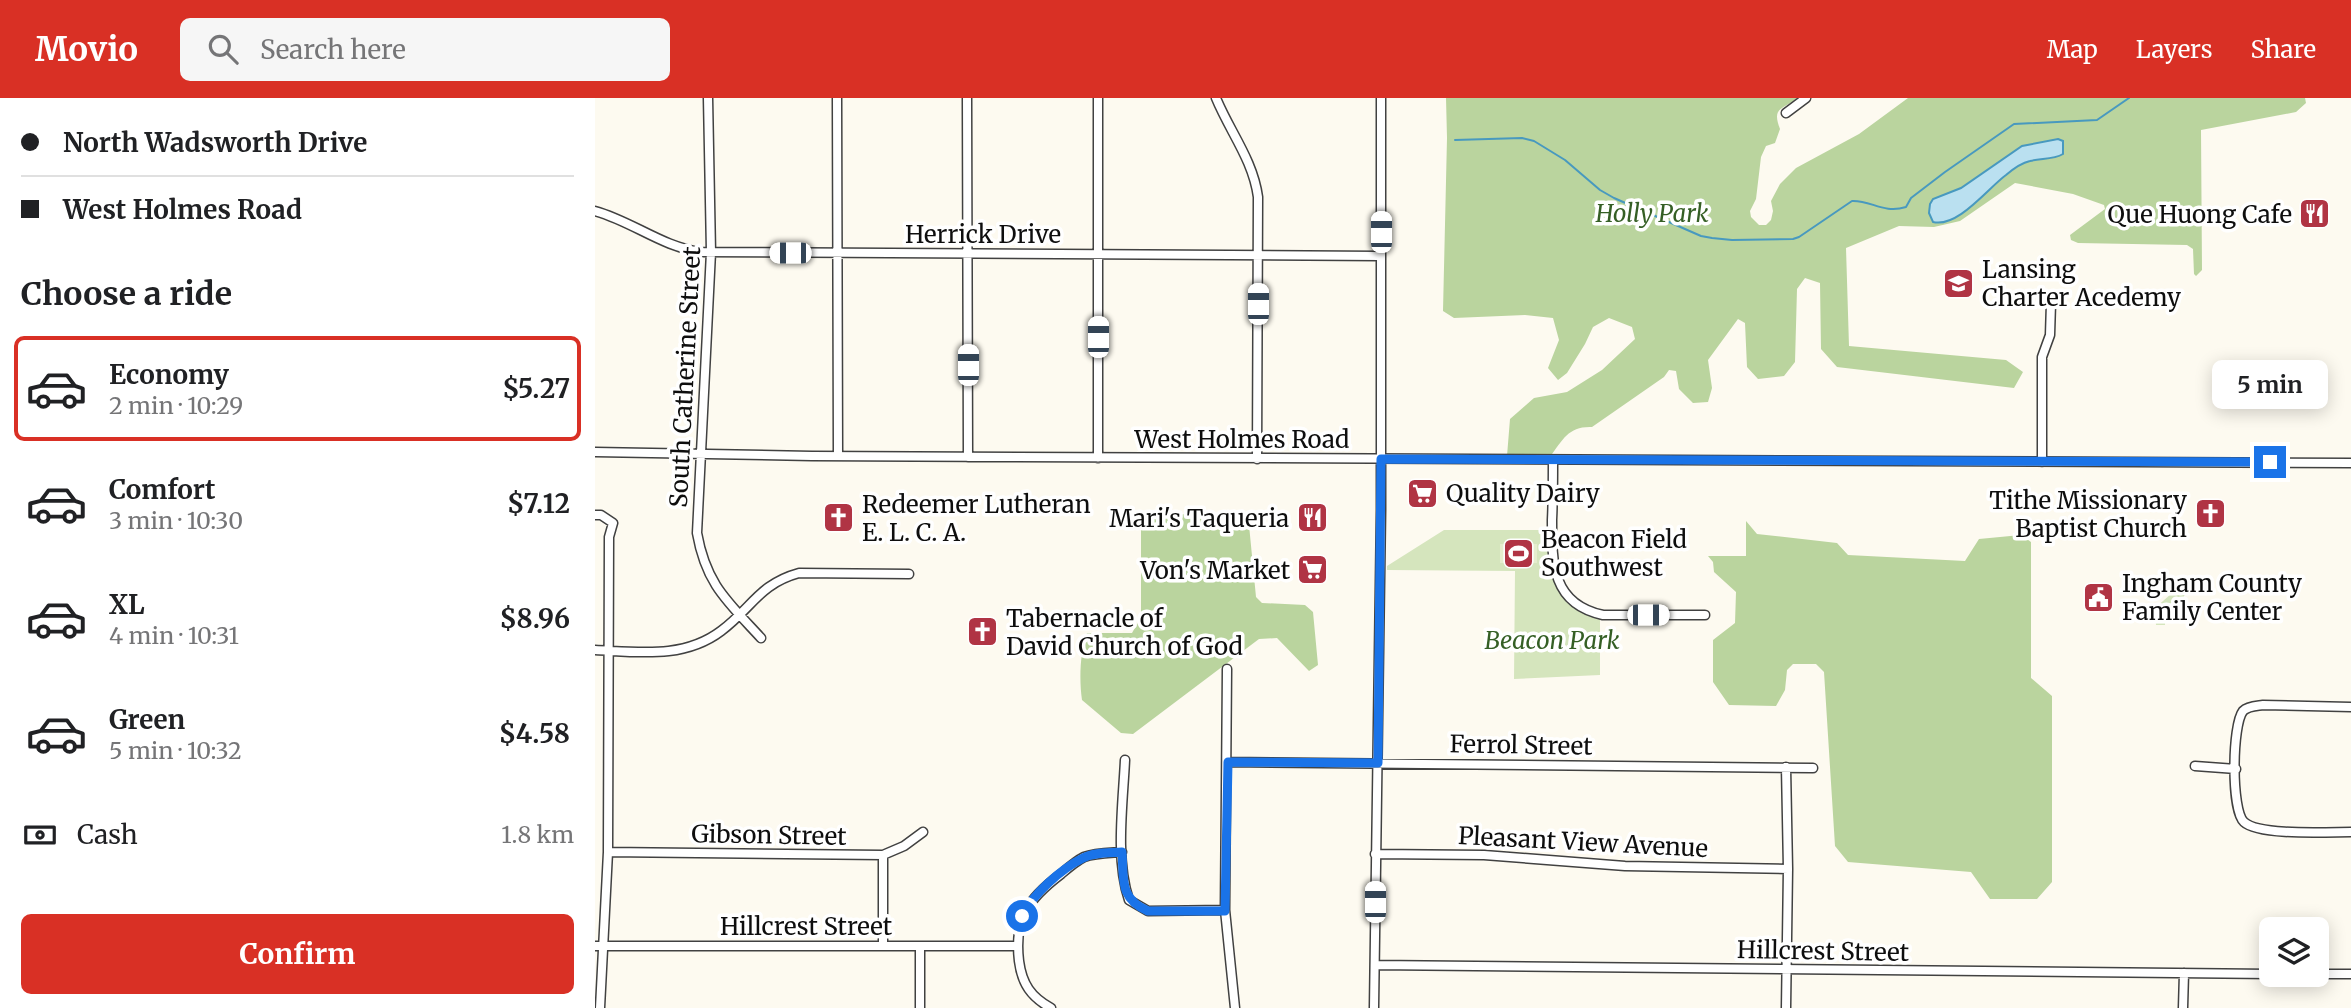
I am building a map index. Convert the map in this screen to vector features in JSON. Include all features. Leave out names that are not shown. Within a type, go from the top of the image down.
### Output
[{"type":"street","name":"South Catherine Street","points":[[708,98],[711,251],[697,533],[705,568],[718,590],[761,638]]},
{"type":"street","points":[[837,98],[838,456]]},
{"type":"street","points":[[967,98],[968,457]]},
{"type":"street","points":[[1098,98],[1098,458]]},
{"type":"street","points":[[1216,98],[1247,156],[1258,197],[1257,458]]},
{"type":"street","points":[[1374,1008],[1381,459],[1381,98]]},
{"type":"street","points":[[1786,113],[1806,98]]},
{"type":"street","name":"Herrick Drive","points":[[595,211],[607,214],[682,250],[1380,256]]},
{"type":"street","points":[[2042,462],[2042,357],[2050,335],[2051,303]]},
{"type":"street","name":"West Holmes Road","points":[[595,452],[1098,458],[2351,463]]},
{"type":"street","points":[[1553,460],[1553,560],[1560,584],[1568,596],[1590,612],[1603,615],[1705,615]]},
{"type":"street","points":[[595,515],[601,515],[613,523],[609,537],[608,852],[599,946],[600,1008]]},
{"type":"street","points":[[595,650],[664,652],[705,642],[723,630],[767,586],[799,573],[909,574]]},
{"type":"street","points":[[1227,669],[1225,911],[1235,1008]]},
{"type":"street","points":[[2351,707],[2250,707],[2243,711],[2235,737],[2237,811],[2244,822],[2254,828],[2270,831],[2351,832]]},
{"type":"street","points":[[1125,760],[1122,852],[1124,887],[1129,900],[1148,911],[1225,911]]},
{"type":"street","name":"Ferrol Street","points":[[1228,762],[1813,768]]},
{"type":"street","points":[[2195,766],[2236,769]]},
{"type":"street","points":[[1786,767],[1786,1008]]},
{"type":"street","name":"Gibson Street","points":[[608,852],[883,855],[904,846],[923,832]]},
{"type":"street","points":[[1051,1008],[1039,1002],[1026,988],[1021,976],[1017,946],[1022,916],[1028,904],[1040,891],[1083,858],[1122,852]]},
{"type":"street","name":"Pleasant View Avenue","points":[[1375,854],[1484,855],[1611,865],[1788,869]]},
{"type":"street","points":[[883,855],[883,946]]},
{"type":"street","name":"Hillcrest Street","points":[[599,946],[1017,946]]},
{"type":"street","points":[[920,946],[920,1008]]},
{"type":"street","name":"Hillcrest Street","points":[[1375,965],[2259,974]]},
{"type":"street","points":[[2183,1008],[2184,973]]},
{"type":"street","points":[[2329,974],[2351,974]]},
{"type":"green space","name":"Holly Park","points":[[1446,98],[1797,98],[1778,112],[1780,129],[1775,143],[1766,146],[1761,157],[1756,199],[1750,211],[1751,217],[1759,225],[1766,225],[1771,220],[1771,201],[1780,184],[1796,168],[1859,134],[1908,98],[2305,98],[2306,103],[2296,112],[2201,130],[2202,270],[2196,276],[2193,249],[2187,245],[2078,243],[2071,240],[2070,235],[2105,209],[2104,205],[2073,194],[2015,183],[1960,221],[1934,227],[1899,226],[1846,248],[1849,346],[2006,360],[2023,372],[2014,388],[1837,367],[1821,349],[1820,283],[1805,278],[1797,289],[1795,362],[1784,376],[1758,379],[1747,367],[1745,323],[1738,319],[1708,360],[1712,388],[1708,402],[1693,403],[1679,389],[1676,371],[1669,370],[1664,377],[1592,427],[1572,431],[1550,457],[1507,456],[1510,419],[1534,398],[1567,392],[1602,370],[1635,339],[1632,327],[1609,318],[1593,327],[1567,373],[1558,380],[1548,368],[1559,340],[1553,318],[1525,315],[1454,318],[1443,311]]},
{"type":"green space","points":[[1236,513],[1249,525],[1256,597],[1262,603],[1305,605],[1313,612],[1318,665],[1309,671],[1277,638],[1259,639],[1133,734],[1121,733],[1082,700],[1080,675],[1087,633],[1132,633],[1141,617],[1141,525],[1157,515]]},
{"type":"green space","points":[[1746,521],[1757,534],[1837,543],[1848,555],[1965,561],[1979,539],[2021,535],[2031,542],[2031,678],[2052,696],[2052,882],[2037,899],[1990,899],[1971,872],[1848,862],[1835,846],[1824,672],[1816,664],[1793,664],[1787,670],[1785,690],[1776,706],[1729,705],[1713,682],[1713,640],[1735,623],[1736,592],[1714,572],[1713,562],[1708,556],[1746,556]]},
{"type":"green space","name":"Beacon Park","points":[[1444,530],[1548,530],[1552,574],[1556,586],[1572,606],[1600,619],[1600,675],[1514,679],[1515,571],[1387,570],[1387,566]]},
{"type":"green space","name":"Beacon Field Southwest","points":[[1500,544],[1537,544],[1537,563],[1500,563]]},
{"type":"green space","points":[[2179,587],[2187,590],[2184,602],[2174,610],[2174,618],[2165,622],[2165,625],[2156,625],[2155,608]]},
{"type":"water","points":[[2058,139],[2063,141],[2063,154],[2020,165],[1962,213],[1943,222],[1933,222],[1929,213],[1933,199],[1961,188],[2022,146]]},
{"type":"waterway","points":[[1455,140],[1522,138],[1534,141],[1565,160],[1600,190],[1614,198],[1701,236],[1732,240],[1793,239],[1852,201],[1891,209],[1906,207],[1911,198],[2014,124],[2097,120],[2129,98]]},
{"type":"place","name":"Que Huong Cafe","points":[[2315,214]]},
{"type":"place","name":"Lansing Charter Acedemy","points":[[1959,283]]},
{"type":"place","name":"Quality Dairy","points":[[1423,493]]},
{"type":"place","name":"Tithe Missionary Baptist Church","points":[[2210,514]]},
{"type":"place","name":"Redeemer Lutheran E. L. C. A.","points":[[839,518]]},
{"type":"place","name":"Mari's Taqueria","points":[[1312,518]]},
{"type":"place","name":"Beacon Field Southwest","points":[[1518,553]]},
{"type":"place","name":"Von's Market","points":[[1313,570]]},
{"type":"place","name":"Ingham County Family Center","points":[[2099,597]]},
{"type":"place","name":"Tabernacle of David Church of God","points":[[983,632]]},
{"type":"route","points":[[1022,916],[1028,904],[1040,891],[1083,858],[1122,852],[1124,887],[1129,900],[1138,907],[1148,911],[1225,911],[1228,762],[1378,763],[1381,459],[2270,462]]}]
